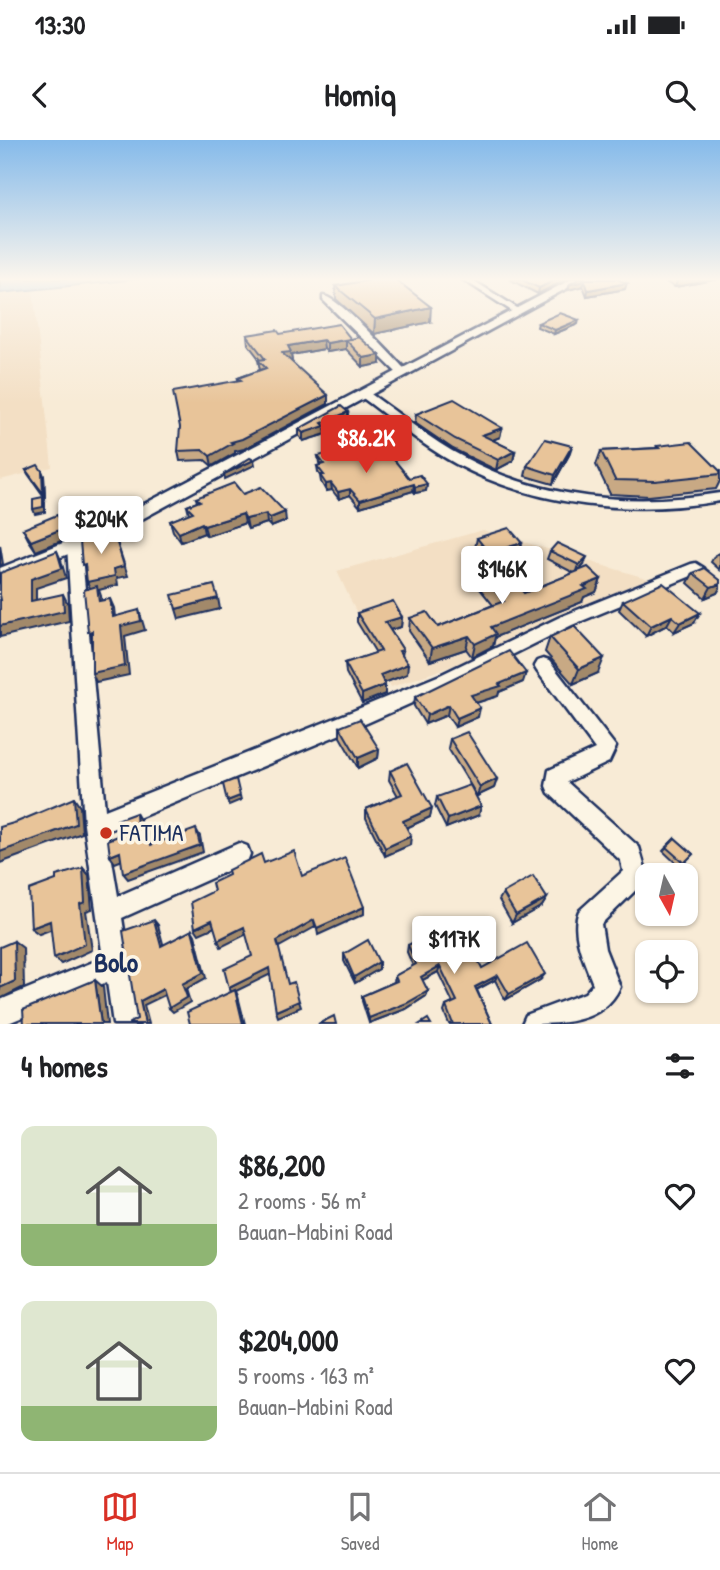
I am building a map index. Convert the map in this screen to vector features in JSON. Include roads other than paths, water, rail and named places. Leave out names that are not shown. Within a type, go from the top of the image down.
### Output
[{"type":"main road","points":[[0,575],[111,529],[501,320]]},
{"type":"street","points":[[351,320],[403,373]]},
{"type":"street","points":[[364,394],[459,461],[497,478],[535,489],[603,502],[674,503],[720,497]]},
{"type":"street","points":[[74,545],[96,825],[115,966],[126,1024]]},
{"type":"street","points":[[96,825],[446,680],[566,621],[695,568]]},
{"type":"street","points":[[535,1024],[594,1003],[607,988],[593,949],[588,919],[635,875],[631,855],[556,786],[556,777],[602,756],[606,747],[543,666]]},
{"type":"street","points":[[108,912],[239,854]]},
{"type":"street","points":[[0,1013],[115,966]]},
{"type":"place","name":"FATIMA","points":[[106,833]]},
{"type":"district","name":"Bolo","points":[[116,962]]}]
